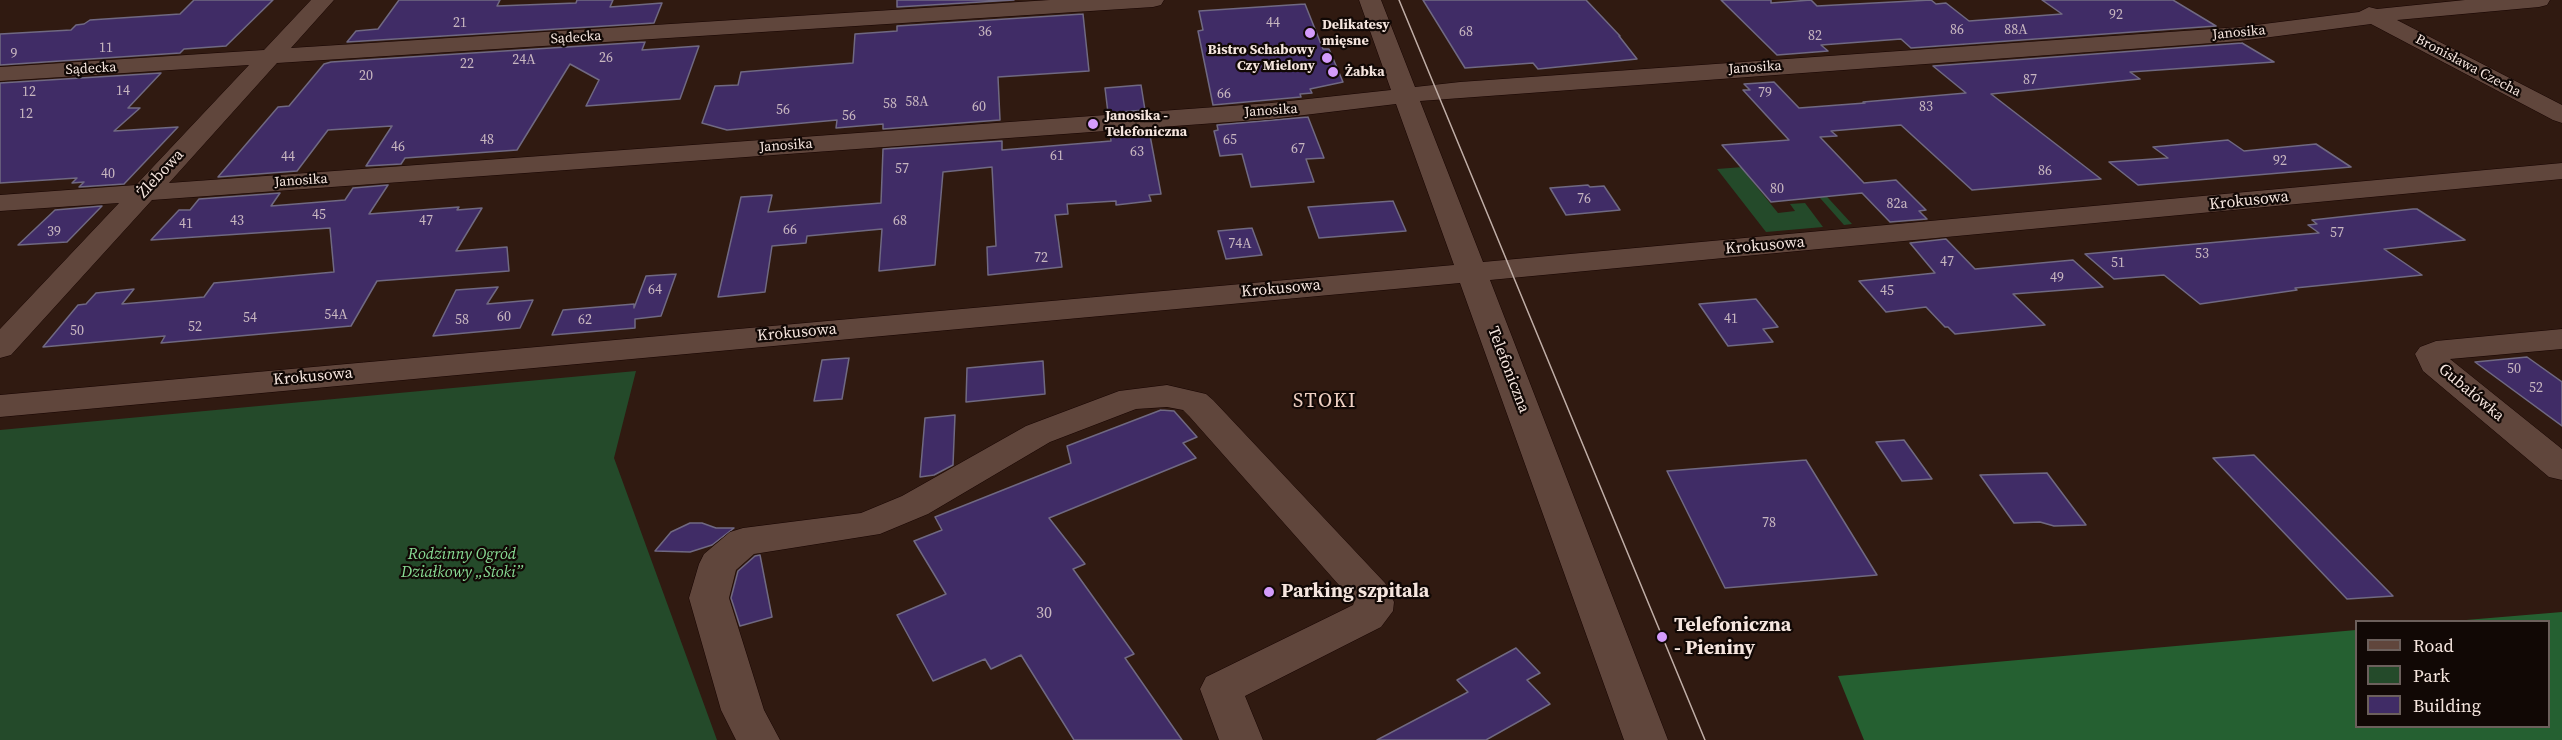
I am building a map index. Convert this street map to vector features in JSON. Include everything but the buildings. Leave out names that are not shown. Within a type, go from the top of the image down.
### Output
[{"type":"street","name":"Żlebowa","points":[[0,348],[322,0]]},
{"type":"street","name":"Sądecka","points":[[0,74],[1153,0]]},
{"type":"street","name":"Telefoniczna","points":[[1370,0],[1646,740]]},
{"type":"street","name":"Bronisława Czecha","points":[[2341,0],[2562,115]]},
{"type":"street","name":"Janosika","points":[[0,203],[1271,111],[1460,89],[2252,33],[2374,16],[2539,0]]},
{"type":"street","name":"Krokusowa","points":[[0,405],[1953,230],[2562,171]]},
{"type":"street","name":"Gubałówka","points":[[2562,339],[2436,351],[2431,354],[2436,364],[2562,468]]},
{"type":"street","points":[[758,740],[743,710],[709,598],[718,564],[743,542],[867,525],[915,505],[1038,434],[1131,399],[1167,396],[1184,398],[1201,408],[1371,593],[1374,602],[1373,611],[1367,616],[1221,689],[1240,740]]},
{"type":"green space","points":[[1796,163],[1852,224],[1844,225],[1797,172],[1748,176],[1778,213],[1795,211],[1790,204],[1805,203],[1823,227],[1766,232],[1717,169]]},
{"type":"green space","name":"Rodzinny Ogród Działkowy „Stoki”","points":[[636,371],[614,458],[717,740],[0,740],[0,430]]},
{"type":"green space","points":[[2562,612],[2562,740],[1864,740],[1838,676],[2355,630],[2355,728],[2550,728],[2550,620],[2466,620]]},
{"type":"tram line","points":[[1399,0],[1705,740]]},
{"type":"place","name":"Delikatesy mięsne","points":[[1310,33]]},
{"type":"place","name":"Bistro Schabowy Czy Mielony","points":[[1327,58]]},
{"type":"place","name":"Żabka","points":[[1333,72]]},
{"type":"place","name":"Janosika - Telefoniczna","points":[[1093,124]]},
{"type":"place","name":"Parking szpitala","points":[[1269,592]]},
{"type":"place","name":"Telefoniczna - Pieniny","points":[[1662,637]]},
{"type":"district","name":"STOKI","points":[[1325,402]]}]
